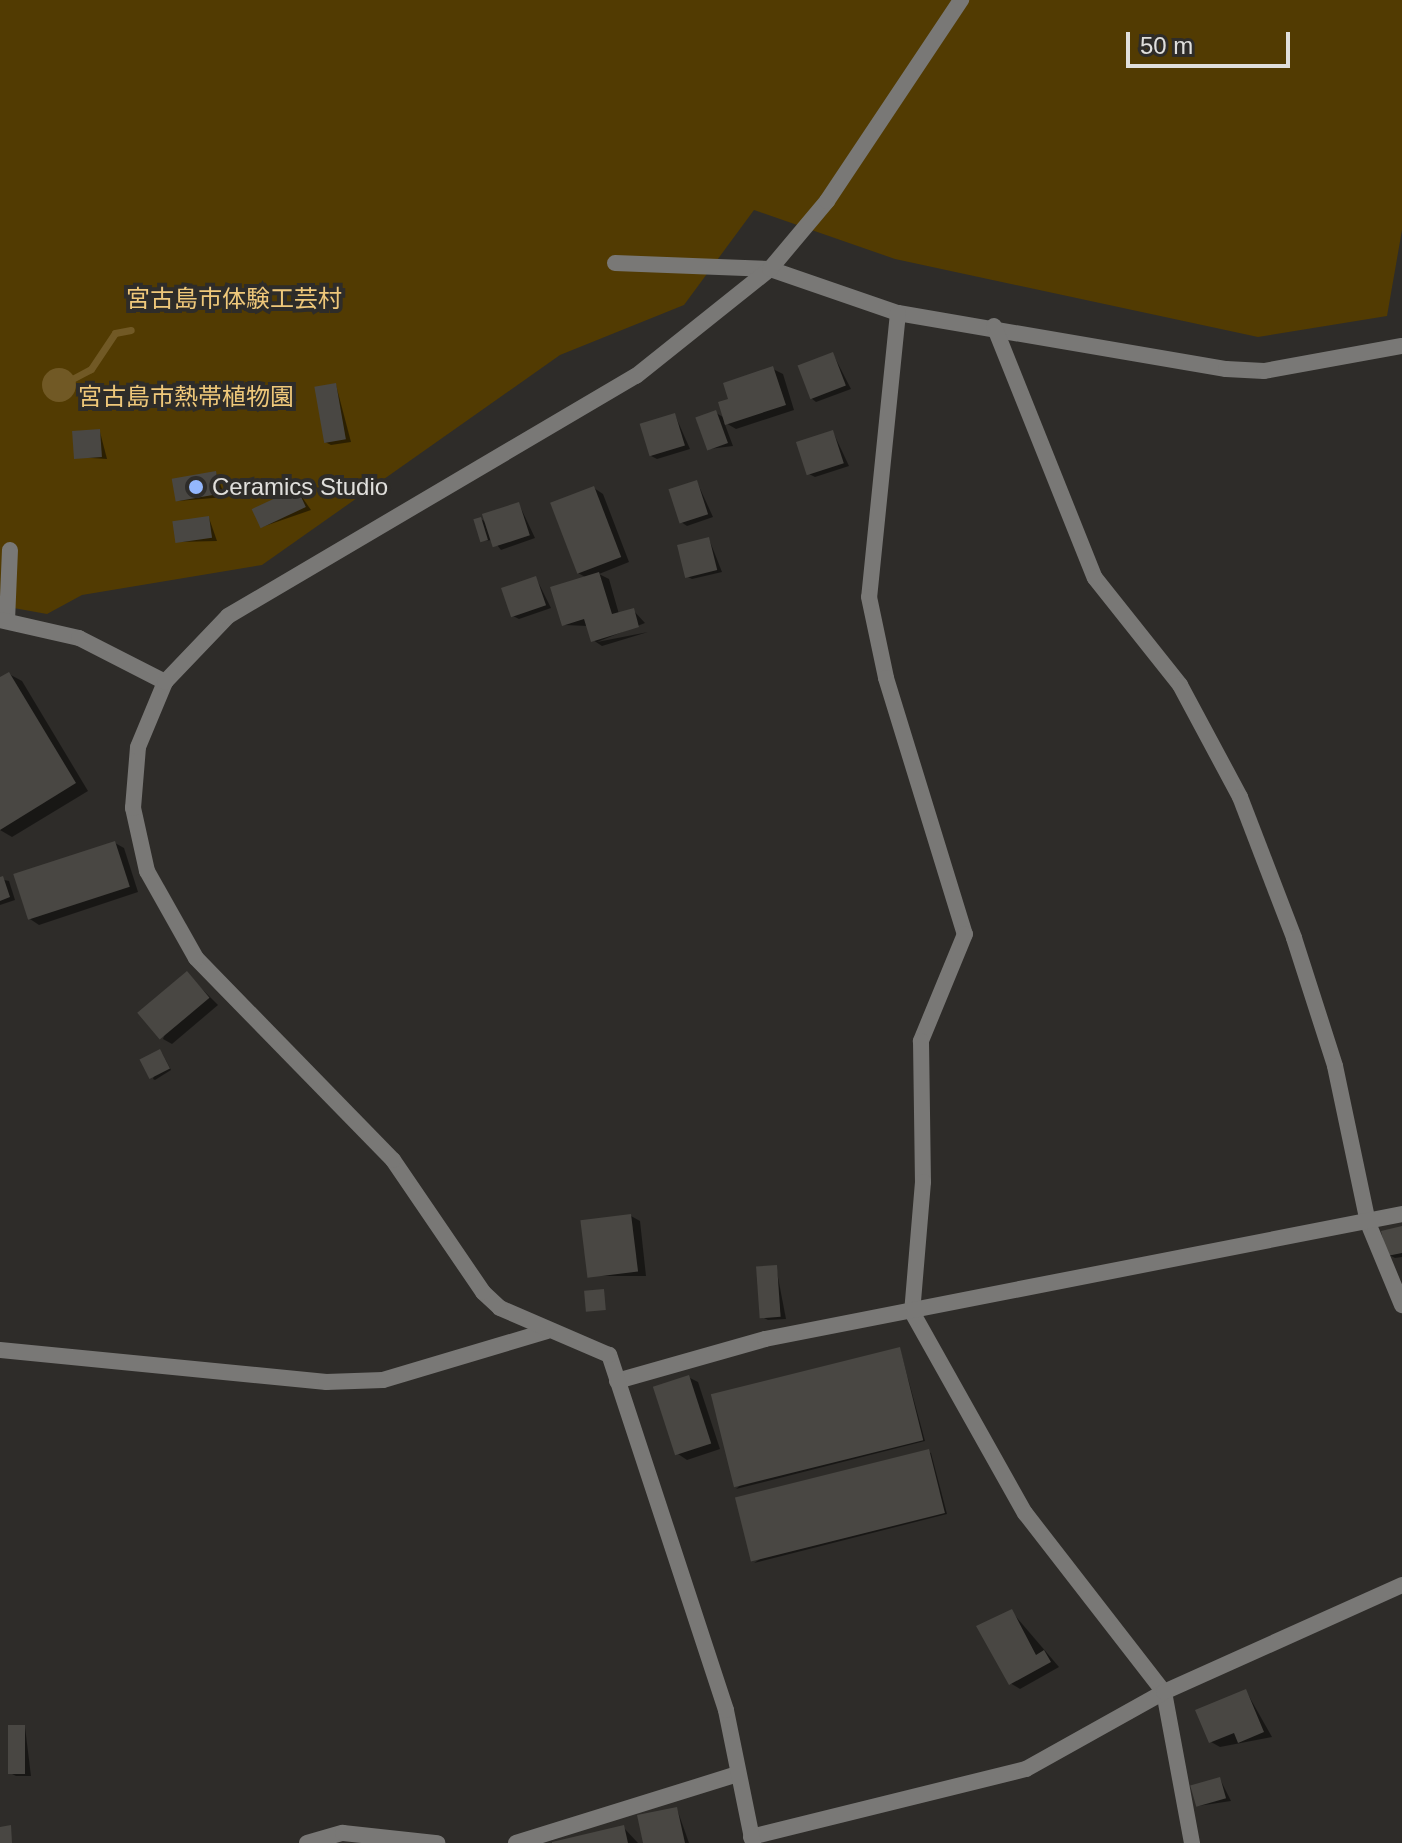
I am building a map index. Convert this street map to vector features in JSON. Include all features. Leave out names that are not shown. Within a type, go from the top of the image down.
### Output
[{"type":"street","points":[[961,0],[827,201],[770,269],[636,376],[228,616],[165,682],[138,747],[133,808],[147,871],[196,958],[393,1160],[483,1292],[547,1331],[609,1355],[726,1710],[752,1840],[1026,1769],[1164,1692],[1402,1585]]},
{"type":"street","points":[[615,263],[770,269],[898,313],[994,326],[1226,369],[1264,371],[1402,346]]},
{"type":"street","points":[[898,313],[869,597],[886,678],[965,934],[921,1041],[923,1182],[912,1312],[1025,1513],[1164,1692],[1192,1843]]},
{"type":"street","points":[[994,326],[1095,578],[1180,685],[1240,797],[1335,1066],[1368,1223],[1402,1305]]},
{"type":"street","points":[[10,550],[4,620],[79,638],[165,682]]},
{"type":"street","points":[[617,1381],[765,1339],[1402,1214]]},
{"type":"street","points":[[0,1350],[326,1382],[383,1380],[547,1331]]},
{"type":"street","points":[[516,1843],[737,1774]]},
{"type":"street","points":[[307,1843],[343,1833],[437,1843]]},
{"type":"green space","points":[[0,0],[1402,0],[1402,230],[1387,316],[1258,337],[895,259],[754,210],[684,305],[560,355],[262,565],[82,595],[47,614],[8,607],[0,605]]},
{"type":"shaded area","points":[[59,368],[71,373],[76,385],[71,397],[59,402],[47,397],[42,385],[47,373]]},
{"type":"building","points":[[833,352],[846,386],[810,399],[798,366]]},
{"type":"building","points":[[773,366],[786,405],[725,425],[718,402],[728,399],[723,383]]},
{"type":"building","points":[[336,383],[346,439],[324,443],[314,387]]},
{"type":"building","points":[[716,410],[728,443],[707,450],[695,418]]},
{"type":"building","points":[[675,413],[685,446],[650,456],[640,424]]},
{"type":"building","points":[[100,429],[102,457],[74,459],[72,431]]},
{"type":"building","points":[[833,430],[844,463],[807,475],[796,442]]},
{"type":"building","name":"Ceramics Studio","points":[[216,471],[220,494],[176,501],[172,479]]},
{"type":"building","points":[[697,480],[708,514],[680,524],[668,489]]},
{"type":"building","points":[[594,486],[621,557],[577,574],[550,503]]},
{"type":"building","points":[[297,488],[306,507],[261,528],[252,509]]},
{"type":"building","points":[[519,502],[530,535],[493,547],[482,514]]},
{"type":"building","points":[[209,516],[212,538],[175,543],[172,521]]},
{"type":"building","points":[[481,517],[488,540],[480,542],[473,519]]},
{"type":"building","points":[[709,537],[717,570],[685,578],[677,545]]},
{"type":"building","points":[[599,572],[612,614],[634,608],[639,627],[591,642],[584,619],[562,626],[550,587]]},
{"type":"building","points":[[536,576],[546,605],[511,617],[501,588]]},
{"type":"building","points":[[9,672],[76,783],[0,830],[0,677]]},
{"type":"building","points":[[115,841],[130,887],[28,920],[13,874]]},
{"type":"building","points":[[3,876],[10,897],[0,901],[0,877]]},
{"type":"building","points":[[187,971],[209,998],[160,1040],[137,1013]]},
{"type":"building","points":[[160,1049],[170,1069],[149,1079],[140,1059]]},
{"type":"building","points":[[631,1214],[638,1272],[587,1278],[580,1220]]},
{"type":"building","points":[[1402,1226],[1402,1253],[1387,1256],[1381,1231]]},
{"type":"building","points":[[777,1265],[781,1317],[760,1318],[756,1266]]},
{"type":"building","points":[[604,1289],[606,1310],[586,1312],[584,1291]]},
{"type":"building","points":[[900,1347],[923,1440],[734,1487],[711,1394]]},
{"type":"building","points":[[689,1375],[711,1443],[675,1455],[653,1387]]},
{"type":"building","points":[[929,1449],[945,1513],[751,1561],[735,1497]]},
{"type":"building","points":[[1012,1609],[1036,1655],[1044,1650],[1051,1662],[1009,1685],[976,1626]]},
{"type":"building","points":[[1246,1689],[1264,1732],[1238,1743],[1234,1733],[1209,1743],[1195,1710]]},
{"type":"building","points":[[8,1725],[25,1725],[25,1774],[8,1774]]},
{"type":"building","points":[[1220,1777],[1226,1798],[1196,1807],[1190,1786]]},
{"type":"building","points":[[677,1807],[685,1843],[643,1843],[637,1815]]},
{"type":"building","points":[[11,1825],[12,1843],[0,1843],[0,1827]]},
{"type":"building","points":[[624,1825],[628,1843],[552,1843],[552,1842]]},
{"type":"waterway","points":[[74,378],[91,369],[115,333],[131,330]]},
{"type":"place","name":"Ceramics Studio","points":[[196,487]]},
{"type":"park label","name":"宮古島市体験工芸村","points":[[234,299]]},
{"type":"park label","name":"宮古島市熱帯植物園","points":[[186,397]]}]
